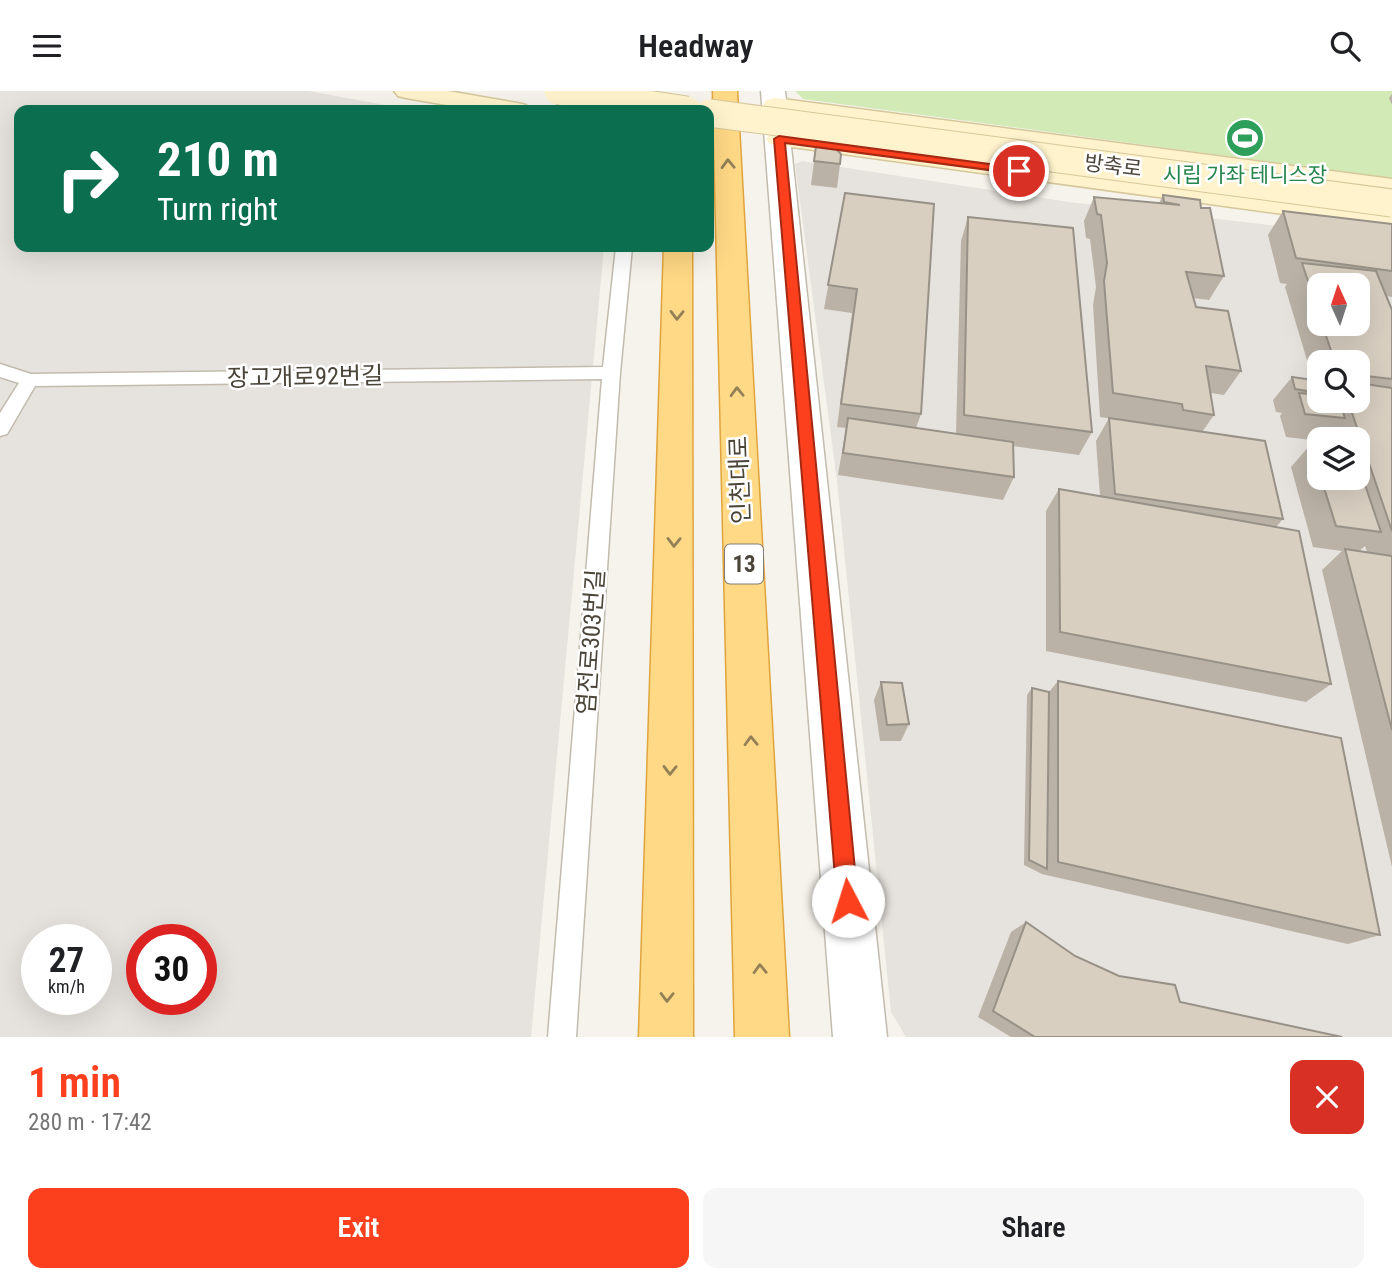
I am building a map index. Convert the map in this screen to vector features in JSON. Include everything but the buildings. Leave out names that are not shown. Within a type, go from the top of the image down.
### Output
[{"type":"highway","name":"인천대로","points":[[725,91],[762,1037]]},
{"type":"highway","points":[[666,1037],[678,252]]},
{"type":"main road","points":[[405,91],[488,105]]},
{"type":"main road","points":[[558,91],[653,105]]},
{"type":"main road","points":[[565,91],[590,105]]},
{"type":"main road","name":"방축로","points":[[714,114],[1392,203]]},
{"type":"main road","points":[[776,115],[1392,187]]},
{"type":"main road","points":[[776,115],[1392,221]]},
{"type":"street","points":[[776,115],[860,1037]]},
{"type":"lane","name":"염전로303번길","points":[[562,1037],[611,373],[623,252]]},
{"type":"lane","name":"장고개로92번길","points":[[0,370],[30,380],[611,373]]},
{"type":"lane","points":[[0,429],[30,380]]},
{"type":"shaded area","points":[[0,91],[309,91],[385,105],[14,105],[14,252],[604,252],[531,1037],[0,1037]]},
{"type":"shaded area","points":[[802,161],[1069,202],[1392,239],[1392,1037],[906,1037],[891,1012],[837,481],[795,164]]},
{"type":"green space","name":"시립 가좌 테니스장","points":[[795,91],[1392,91],[1392,178],[803,99]]},
{"type":"place","name":"시립 가좌 테니스장","points":[[1245,138]]},
{"type":"route","points":[[848,901],[779,139],[1019,171]]}]
